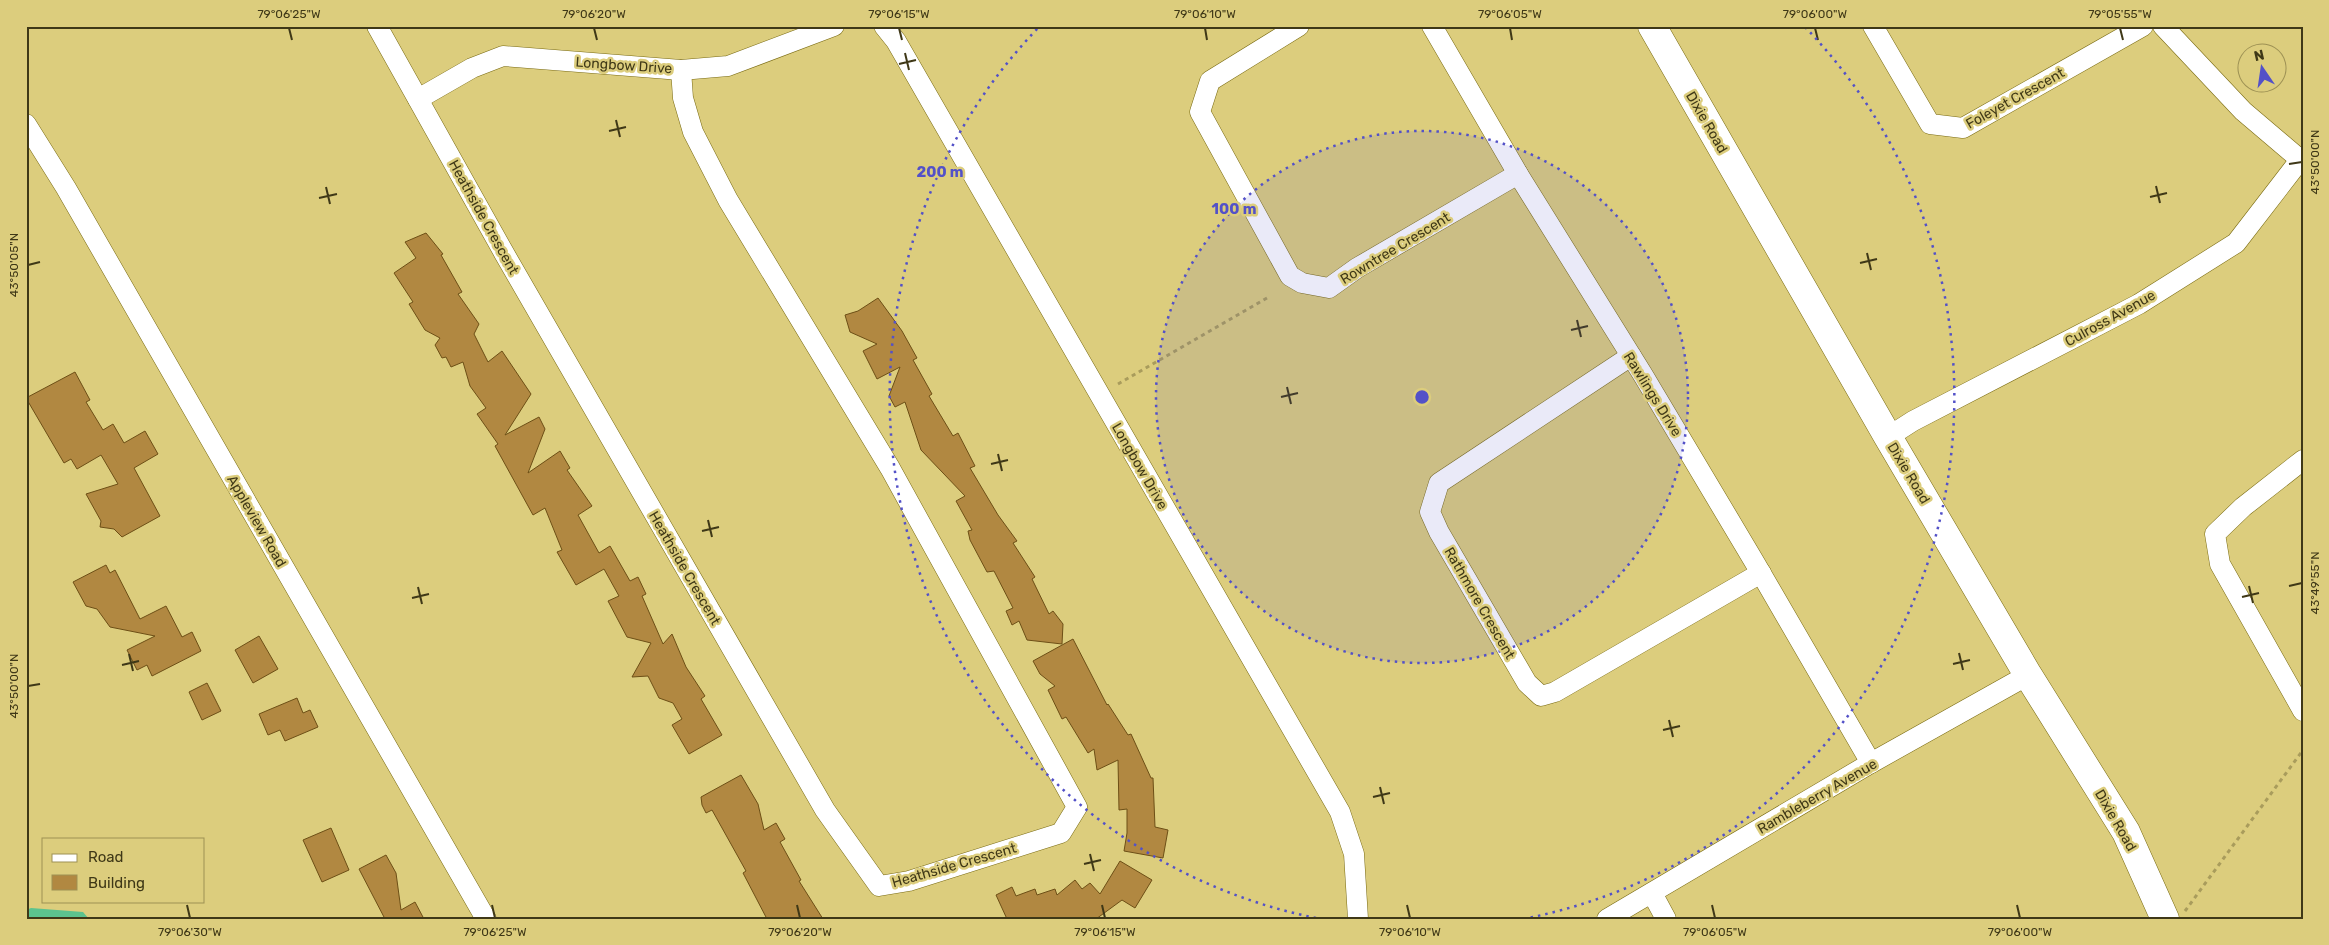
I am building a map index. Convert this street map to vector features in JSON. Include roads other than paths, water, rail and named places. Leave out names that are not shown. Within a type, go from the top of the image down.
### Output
[{"type":"street","name":"Heathside Crescent","points":[[376,26],[504,253],[825,810],[879,886],[909,881],[1061,833],[1077,807],[890,468],[728,200],[693,132],[683,98],[682,70]]},
{"type":"street","name":"Longbow Drive","points":[[418,99],[472,68],[503,56],[682,70],[728,66],[834,26]]},
{"type":"street","name":"Longbow Drive","points":[[884,26],[896,41],[1340,812],[1354,854],[1358,919]]},
{"type":"street","name":"Rowntree Crescent","points":[[1299,26],[1210,81],[1200,112],[1290,276],[1302,282],[1329,288],[1357,268],[1518,174]]},
{"type":"street","name":"Rawlings Drive","points":[[1432,26],[1518,174],[1762,573],[1871,763]]},
{"type":"street","name":"Dixie Road","points":[[1652,26],[1888,437],[2028,675],[2126,832],[2166,919]]},
{"type":"street","name":"Foleyet Crescent","points":[[1873,26],[1930,124],[1963,128],[2143,26]]},
{"type":"street","points":[[2164,26],[2243,111],[2302,161]]},
{"type":"street","name":"Appleview Road","points":[[26,124],[75,205],[486,919]]},
{"type":"street","name":"Culross Avenue","points":[[1888,437],[1913,422],[2139,304],[2236,243],[2302,161]]},
{"type":"street","name":"Rathmore Crescent","points":[[1630,356],[1439,483],[1430,512],[1439,532],[1527,683],[1541,696],[1555,692],[1762,573]]},
{"type":"street","points":[[2303,460],[2243,507],[2215,534],[2220,564],[2303,710]]},
{"type":"street","name":"Rambleberry Avenue","points":[[1607,919],[1871,763],[2028,675]]},
{"type":"street","points":[[1652,893],[1666,919]]}]
